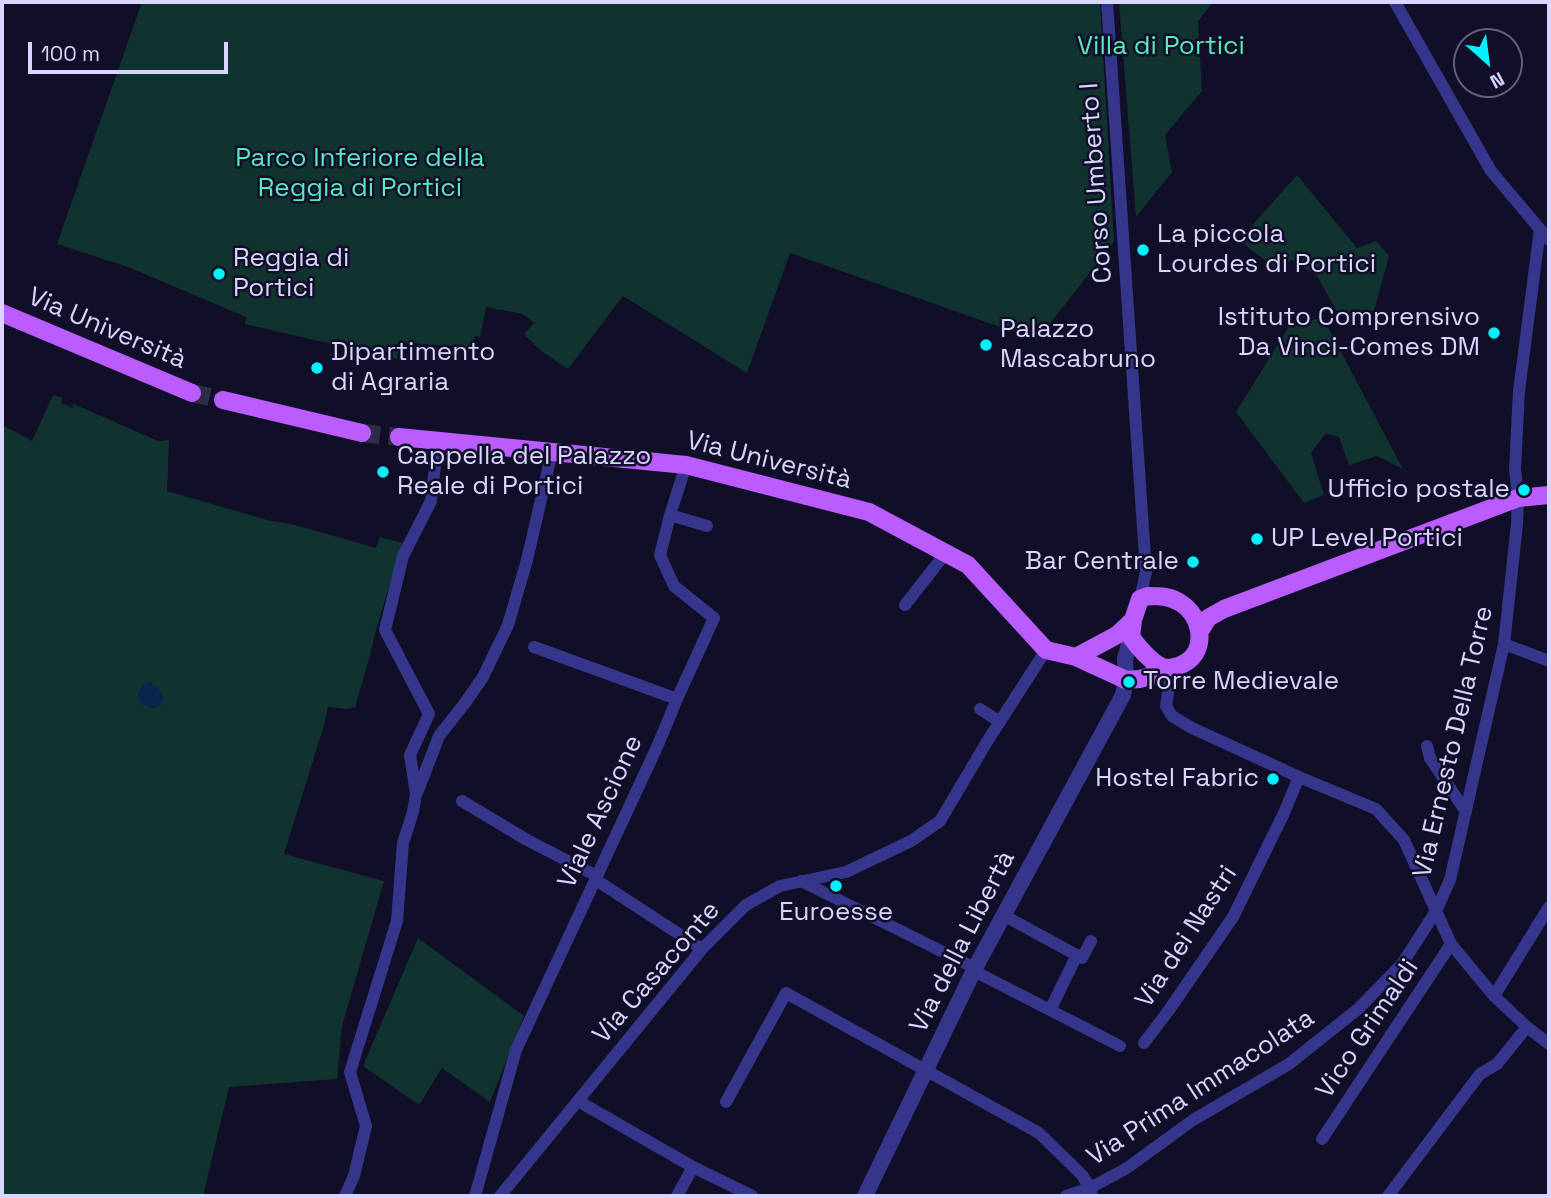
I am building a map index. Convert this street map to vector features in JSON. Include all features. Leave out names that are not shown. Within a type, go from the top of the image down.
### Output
[{"type":"main road","name":"Via Università","points":[[2,313],[192,393]]},
{"type":"main road","points":[[223,400],[362,433]]},
{"type":"main road","name":"Via Università","points":[[399,437],[686,465],[869,512],[968,565],[1046,650]]},
{"type":"main road","points":[[1200,631],[1208,618],[1224,609],[1518,498],[1549,495]]},
{"type":"main road","points":[[1046,650],[1076,657],[1126,680],[1140,679],[1183,664],[1194,656],[1198,649],[1200,631],[1188,608],[1165,596],[1140,599],[1132,629],[1154,661],[1169,668]]},
{"type":"main road","points":[[1188,608],[1224,609]]},
{"type":"main road","points":[[1076,657],[1132,629]]},
{"type":"street","name":"Corso Umberto I","points":[[1107,2],[1146,572],[1140,599]]},
{"type":"street","points":[[1395,2],[1491,171],[1549,240]]},
{"type":"street","name":"Via Ernesto Della Torre","points":[[1436,911],[1450,880],[1504,644],[1517,524],[1515,469],[1519,391],[1540,229]]},
{"type":"street","points":[[416,794],[410,755],[429,714],[385,630],[402,556],[431,500],[438,440]]},
{"type":"street","points":[[345,1196],[354,1176],[366,1126],[350,1072],[397,921],[402,843],[416,794],[439,736],[483,677],[508,625],[527,560],[552,452]]},
{"type":"street","name":"Viale Ascione","points":[[475,1196],[516,1051],[715,618],[674,586],[660,555],[686,465]]},
{"type":"street","points":[[670,515],[708,527]]},
{"type":"street","points":[[905,605],[945,554]]},
{"type":"street","name":"Corso Umberto I","points":[[1146,572],[1159,596]]},
{"type":"street","name":"Via della Libertà","points":[[864,1196],[974,970],[1123,695],[1126,680],[1125,659],[1132,629]]},
{"type":"street","points":[[1504,644],[1549,661]]},
{"type":"street","points":[[534,647],[677,699]]},
{"type":"street","name":"Via Casaconte","points":[[500,1196],[702,949],[746,905],[780,886],[845,872],[864,864],[911,841],[940,821],[1046,650]]},
{"type":"street","points":[[1169,668],[1166,706],[1172,716],[1299,777],[1376,809],[1404,840],[1451,944],[1494,996],[1549,1044]]},
{"type":"street","points":[[980,709],[1000,722]]},
{"type":"street","points":[[1427,746],[1430,758],[1466,812]]},
{"type":"street","name":"Via dei Nastri","points":[[1144,1043],[1233,917],[1299,777]]},
{"type":"street","points":[[462,801],[596,878],[702,949]]},
{"type":"street","points":[[801,881],[1120,1046]]},
{"type":"street","points":[[1494,996],[1549,907]]},
{"type":"street","name":"Via Prima Immacolata","points":[[1066,1196],[1091,1192],[1193,1120],[1289,1064],[1348,1017],[1402,964],[1436,911]]},
{"type":"street","points":[[1003,915],[1082,958],[1091,941]]},
{"type":"street","name":"Vico Grimaldi","points":[[1322,1139],[1451,944]]},
{"type":"street","points":[[1050,1010],[1077,955]]},
{"type":"street","points":[[726,1101],[786,993],[1039,1133],[1082,1175],[1091,1192]]},
{"type":"street","points":[[1388,1196],[1480,1074],[1497,1064],[1527,1027]]},
{"type":"street","points":[[578,1101],[693,1167],[752,1196]]},
{"type":"street","points":[[677,1196],[693,1167]]},
{"type":"green space","name":"Parco Inferiore della Reggia di Portici","points":[[142,2],[1100,2],[1114,242],[1037,340],[790,253],[747,373],[623,296],[568,369],[541,351],[524,334],[534,323],[523,314],[486,307],[480,337],[475,336],[473,348],[400,342],[397,359],[245,324],[246,317],[128,267],[57,244]]},
{"type":"green space","name":"Villa di Portici","points":[[1119,2],[1213,2],[1198,21],[1202,91],[1165,135],[1172,172],[1136,217]]},
{"type":"green space","points":[[1297,175],[1357,248],[1376,241],[1389,256],[1374,311],[1339,315],[1317,276],[1291,260],[1280,272],[1239,240]]},
{"type":"green space","points":[[1323,318],[1403,469],[1377,456],[1349,465],[1339,437],[1326,433],[1311,453],[1324,495],[1304,503],[1236,412],[1291,323]]},
{"type":"green space","points":[[53,395],[63,398],[61,403],[72,408],[74,404],[158,441],[169,440],[167,491],[376,548],[380,537],[402,543],[355,707],[328,707],[284,854],[384,881],[342,1026],[337,1079],[229,1087],[203,1196],[2,1196],[2,425],[32,441]]},
{"type":"green space","points":[[418,938],[524,1016],[490,1102],[442,1068],[419,1105],[363,1066]]},
{"type":"water","points":[[150,682],[164,698],[159,706],[154,708],[140,703],[137,694],[143,685]]},
{"type":"tunnel","points":[[192,393],[223,400]]},
{"type":"tunnel","points":[[362,433],[399,437]]},
{"type":"place","name":"La piccola Lourdes di Portici","points":[[1143,250]]},
{"type":"place","name":"Reggia di Portici","points":[[219,274]]},
{"type":"place","name":"Istituto Comprensivo Da Vinci-Comes DM","points":[[1494,333]]},
{"type":"place","name":"Palazzo Mascabruno","points":[[986,345]]},
{"type":"place","name":"Dipartimento di Agraria","points":[[317,368]]},
{"type":"place","name":"Cappella del Palazzo Reale di Portici","points":[[383,472]]},
{"type":"place","name":"Ufficio postale","points":[[1524,490]]},
{"type":"place","name":"UP Level Portici","points":[[1257,539]]},
{"type":"place","name":"Bar Centrale","points":[[1193,562]]},
{"type":"place","name":"Torre Medievale","points":[[1129,682]]},
{"type":"place","name":"Hostel Fabric","points":[[1273,779]]},
{"type":"place","name":"Euroesse","points":[[836,886]]}]
